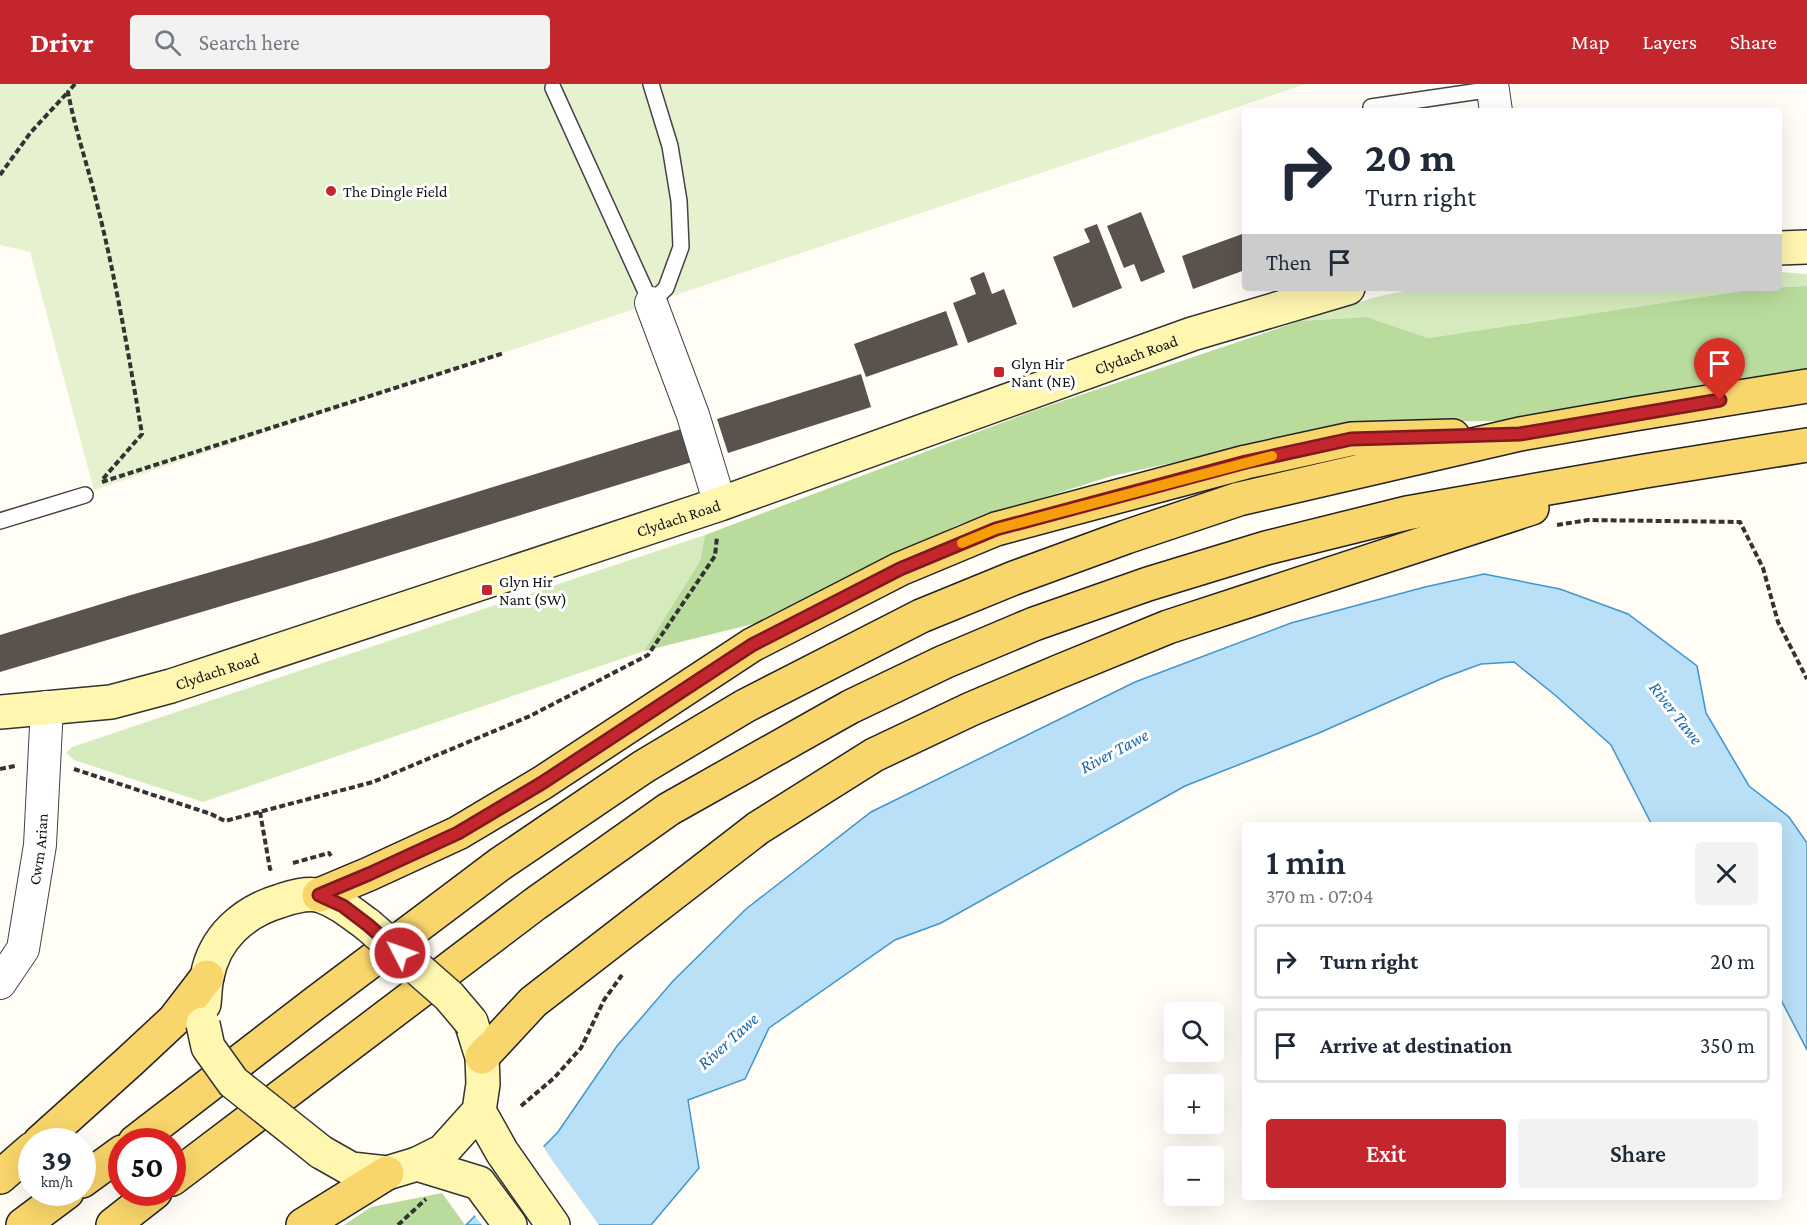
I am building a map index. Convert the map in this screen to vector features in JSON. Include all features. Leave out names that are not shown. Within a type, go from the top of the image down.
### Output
[{"type":"main road","points":[[1782,248],[1807,248]]},
{"type":"main road","name":"Clydach Road","points":[[0,712],[111,702],[171,686],[720,504],[1192,334],[1338,291]]},
{"type":"main road","points":[[153,1128],[500,864],[643,767],[745,706],[921,616],[1014,578],[1239,499],[1520,434],[1807,386]]},
{"type":"main road","points":[[510,1225],[479,1183],[402,1169],[351,1169],[321,1152],[233,1082],[208,1047],[203,1024],[207,977],[215,950],[231,928],[252,912],[273,903],[297,896],[319,895],[458,833],[542,783],[752,645],[900,569],[996,529],[1246,462],[1351,439],[1520,434]]},
{"type":"main road","points":[[186,1168],[507,924],[669,809],[850,707],[944,662],[1034,624],[1148,584],[1266,548],[1407,513],[1807,445]]},
{"type":"main road","points":[[483,1057],[533,1002],[758,828],[874,755],[982,704],[1168,627],[1645,471]]},
{"type":"main road","points":[[303,1225],[402,1169],[443,1151],[479,1111],[483,1084],[483,1057],[471,1022],[449,996],[368,925],[343,906],[319,895]]},
{"type":"main road","points":[[55,1128],[174,1020],[207,977]]},
{"type":"main road","points":[[479,1111],[502,1152],[553,1225]]},
{"type":"main road","points":[[0,1177],[18,1161]]},
{"type":"main road","points":[[23,1225],[48,1206]]},
{"type":"main road","points":[[113,1225],[137,1206]]},
{"type":"street","points":[[651,303],[689,405],[720,504]]},
{"type":"street","name":"Cwm Arian","points":[[0,983],[23,949],[40,845],[47,707]]},
{"type":"lane","points":[[553,88],[651,303],[666,288],[681,247],[679,201],[670,146],[651,84]]},
{"type":"lane","points":[[1371,107],[1494,95]]},
{"type":"lane","points":[[0,521],[85,495]]},
{"type":"path","points":[[0,175],[31,132],[75,84]]},
{"type":"path","points":[[68,92],[72,116],[97,204],[129,354],[142,434],[99,483],[504,353]]},
{"type":"path","points":[[0,769],[45,760],[211,814],[225,821],[374,782],[530,716],[648,655],[715,556],[720,504]]},
{"type":"path","points":[[1556,525],[1588,520],[1740,522],[1763,568],[1778,622],[1807,679]]},
{"type":"path","points":[[260,812],[270,869],[280,866]]},
{"type":"path","points":[[290,863],[329,853],[349,883]]},
{"type":"path","points":[[521,1106],[554,1078],[582,1048],[604,1000],[624,973]]},
{"type":"path","points":[[398,1225],[432,1194]]},
{"type":"green space","points":[[0,84],[1306,84],[94,490],[30,252],[0,245]]},
{"type":"green space","points":[[1782,272],[1807,274],[1807,286],[1782,287]]},
{"type":"green space","points":[[1807,286],[1807,375],[1499,421],[1388,422],[1318,431],[1112,476],[957,525],[785,616],[644,651],[700,561],[705,535],[1036,410],[1300,321],[1367,317],[1428,338],[1742,291],[1782,291],[1782,287]]},
{"type":"green space","points":[[1404,291],[1742,291],[1428,338],[1367,317],[1300,321],[1376,297]]},
{"type":"green space","points":[[705,535],[700,561],[644,651],[203,802],[74,760],[66,753],[72,747]]},
{"type":"green space","points":[[442,1193],[465,1225],[344,1225],[371,1207]]},
{"type":"water","name":"River Tawe","points":[[1484,574],[1560,589],[1628,614],[1697,666],[1706,713],[1749,786],[1789,817],[1807,843],[1807,1050],[1782,1002],[1782,822],[1650,822],[1611,745],[1514,662],[1481,664],[1443,678],[1319,733],[1185,786],[941,923],[895,940],[769,1028],[745,1079],[688,1100],[699,1168],[651,1225],[466,1225],[558,1132],[617,1046],[673,981],[746,909],[871,812],[1135,682],[1291,623],[1425,587]]},
{"type":"pier","points":[[542,1144],[599,1225],[482,1225],[473,1213]]},
{"type":"building","points":[[1141,212],[1165,272],[1141,282],[1134,264],[1124,268],[1107,226]]},
{"type":"building","points":[[1097,224],[1122,288],[1073,308],[1053,257],[1090,242],[1084,229]]},
{"type":"building","points":[[1242,234],[1242,271],[1193,289],[1182,256]]},
{"type":"building","points":[[984,272],[992,294],[1004,289],[1017,324],[968,343],[953,303],[976,294],[970,278]]},
{"type":"building","points":[[946,311],[958,345],[866,377],[854,344]]},
{"type":"building","points":[[861,374],[871,407],[728,453],[717,419]]},
{"type":"building","points":[[681,429],[692,462],[346,569],[0,672],[0,635],[315,542]]},
{"type":"slow traffic","points":[[962,543],[996,529],[1272,456]]},
{"type":"place","name":"The Dingle Field","points":[[331,191]]},
{"type":"place","name":"Glyn Hir Nant (NE)","points":[[999,372]]},
{"type":"place","name":"Glyn Hir Nant (SW)","points":[[487,590]]},
{"type":"route","points":[[400,953],[343,906],[319,895],[458,833],[542,783],[752,645],[900,569],[996,529],[1246,462],[1351,439],[1520,434],[1720,400]]}]
